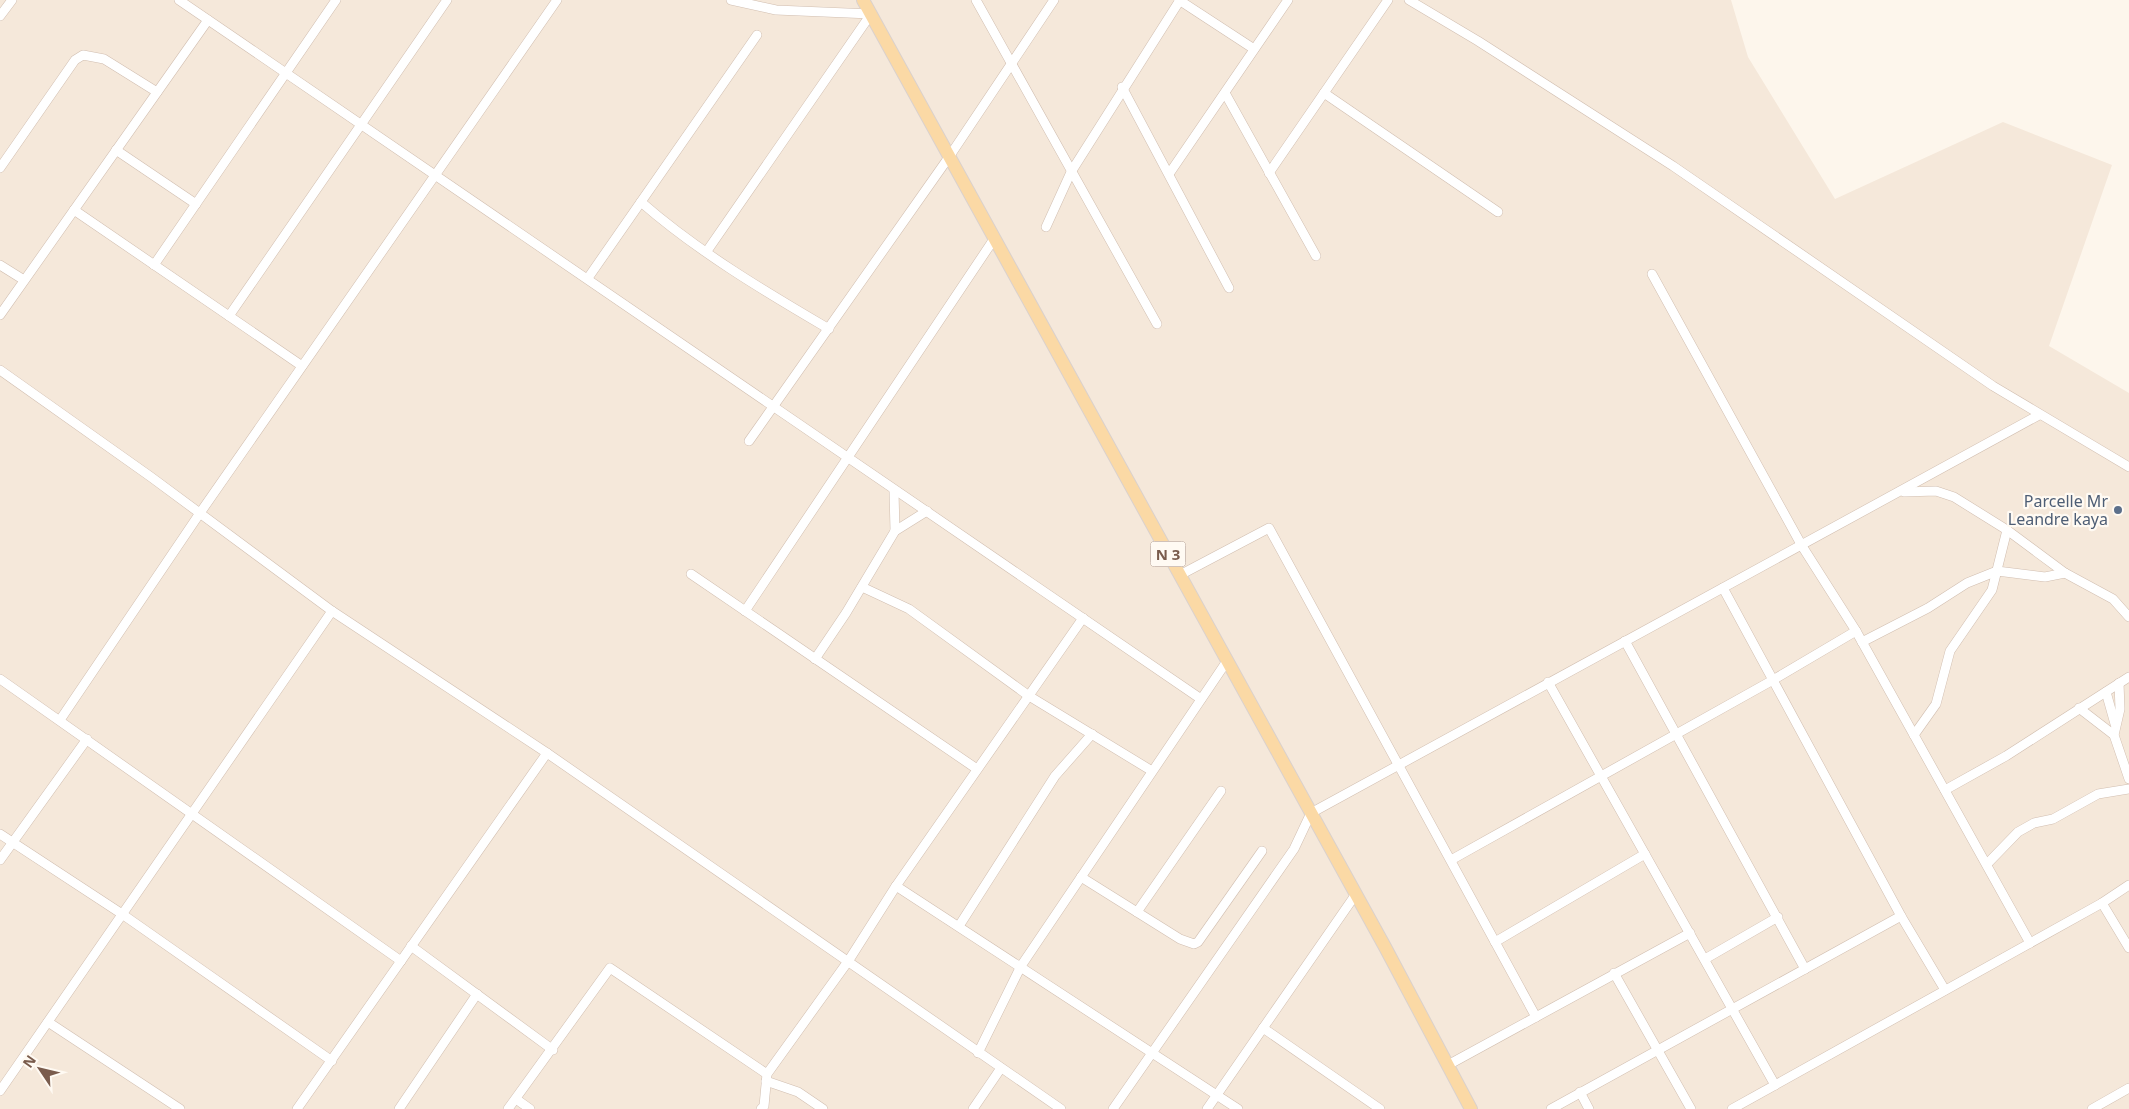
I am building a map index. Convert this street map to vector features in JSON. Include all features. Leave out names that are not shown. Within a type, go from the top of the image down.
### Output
[{"type":"main road","name":"N 3","points":[[863,0],[1356,894],[1471,1109]]},
{"type":"street","points":[[179,0],[588,278],[848,457],[894,491],[1201,699]]},
{"type":"street","points":[[154,265],[336,0]]},
{"type":"street","points":[[229,316],[447,0]]},
{"type":"street","points":[[60,720],[200,513],[557,0]]},
{"type":"street","points":[[731,0],[776,10],[871,14]]},
{"type":"street","points":[[976,0],[1011,67],[1157,324]]},
{"type":"street","points":[[748,441],[950,157],[1054,0]]},
{"type":"street","points":[[1046,227],[1071,172],[1122,88],[1180,0],[1254,49]]},
{"type":"street","points":[[1169,174],[1288,0]]},
{"type":"street","points":[[1270,173],[1388,0]]},
{"type":"street","points":[[1409,0],[1478,41],[1673,166],[1993,386],[2129,467]]},
{"type":"street","points":[[0,16],[6,4]]},
{"type":"street","points":[[707,251],[871,14]]},
{"type":"street","points":[[0,315],[208,20]]},
{"type":"street","points":[[588,278],[758,35]]},
{"type":"street","points":[[0,168],[75,60],[83,55],[104,59],[157,92]]},
{"type":"street","points":[[1122,88],[1228,288]]},
{"type":"street","points":[[1225,93],[1316,256]]},
{"type":"street","points":[[1324,93],[1498,212]]},
{"type":"street","points":[[116,150],[196,204]]},
{"type":"street","points":[[641,202],[673,230],[766,292],[828,329]]},
{"type":"street","points":[[74,210],[302,366]]},
{"type":"street","points":[[745,611],[994,239]]},
{"type":"street","points":[[0,265],[24,280]]},
{"type":"street","points":[[1652,274],[1802,546],[1856,631],[2030,943]]},
{"type":"street","points":[[0,370],[200,513],[332,611],[547,753],[849,960],[978,1053],[1061,1109]]},
{"type":"street","points":[[1112,1109],[1294,850],[1311,812],[1802,546],[2039,415]]},
{"type":"street","points":[[894,491],[895,531]]},
{"type":"street","points":[[1900,492],[1936,491],[1954,497],[2007,530],[2065,573],[2113,599],[2129,617]]},
{"type":"street","points":[[815,659],[862,587],[895,531],[926,511]]},
{"type":"street","points":[[1180,575],[1269,528],[1536,1017]]},
{"type":"street","points":[[1914,735],[1936,704],[1950,651],[1986,602],[1992,590],[2007,530]]},
{"type":"street","points":[[1862,642],[1928,608],[1967,583],[1997,571],[2046,577],[2065,573]]},
{"type":"street","points":[[691,574],[977,769]]},
{"type":"street","points":[[862,587],[909,609],[1029,696],[1152,771]]},
{"type":"street","points":[[1724,588],[1901,916],[1945,990]]},
{"type":"street","points":[[0,1091],[332,611]]},
{"type":"street","points":[[762,1109],[767,1077],[849,960],[896,886],[1083,618]]},
{"type":"street","points":[[1451,860],[1773,680],[1856,631]]},
{"type":"street","points":[[1625,641],[1806,969]]},
{"type":"street","points":[[978,1053],[1020,966],[1227,660]]},
{"type":"street","points":[[1945,790],[2006,756],[2129,677]]},
{"type":"street","points":[[0,679],[401,961]]},
{"type":"street","points":[[1548,682],[1775,1085]]},
{"type":"street","points":[[2120,683],[2120,709],[2114,735],[2129,779]]},
{"type":"street","points":[[2106,692],[2115,725]]},
{"type":"street","points":[[2079,708],[2114,735]]},
{"type":"street","points":[[959,926],[1055,776],[1092,734]]},
{"type":"street","points":[[0,860],[87,739]]},
{"type":"street","points":[[296,1109],[332,1061],[547,753]]},
{"type":"street","points":[[1987,864],[2018,832],[2034,823],[2053,819],[2098,794],[2129,789]]},
{"type":"street","points":[[1136,912],[1221,791]]},
{"type":"street","points":[[0,834],[122,914],[332,1061]]},
{"type":"street","points":[[1081,877],[1180,939],[1194,944],[1204,934],[1262,851]]},
{"type":"street","points":[[1495,942],[1644,854]]},
{"type":"street","points":[[1732,1109],[2102,903],[2129,885]]},
{"type":"street","points":[[896,886],[1238,1109]]},
{"type":"street","points":[[1207,1109],[1356,894]]},
{"type":"street","points":[[2102,903],[2129,948]]},
{"type":"street","points":[[1551,1109],[1901,916]]},
{"type":"street","points":[[1705,959],[1778,917]]},
{"type":"street","points":[[1448,1066],[1614,973],[1690,933]]},
{"type":"street","points":[[411,946],[553,1050]]},
{"type":"street","points":[[508,1109],[553,1050],[610,968],[767,1077],[798,1092],[823,1109]]},
{"type":"street","points":[[1614,973],[1690,1109]]},
{"type":"street","points":[[399,1109],[477,994]]},
{"type":"street","points":[[48,1022],[180,1109]]},
{"type":"street","points":[[1263,1028],[1380,1109]]},
{"type":"street","points":[[973,1109],[1002,1068]]},
{"type":"street","points":[[2092,1109],[2129,1088]]},
{"type":"street","points":[[1580,1092],[1589,1109]]},
{"type":"street","points":[[516,1099],[530,1109]]},
{"type":"shaded area","points":[[0,0],[1731,0],[1748,57],[1835,199],[2003,122],[2112,165],[2049,346],[2129,393],[2129,1109],[0,1109]]},
{"type":"place","name":"Parcelle Mr Leandre kaya","points":[[2118,510]]}]
